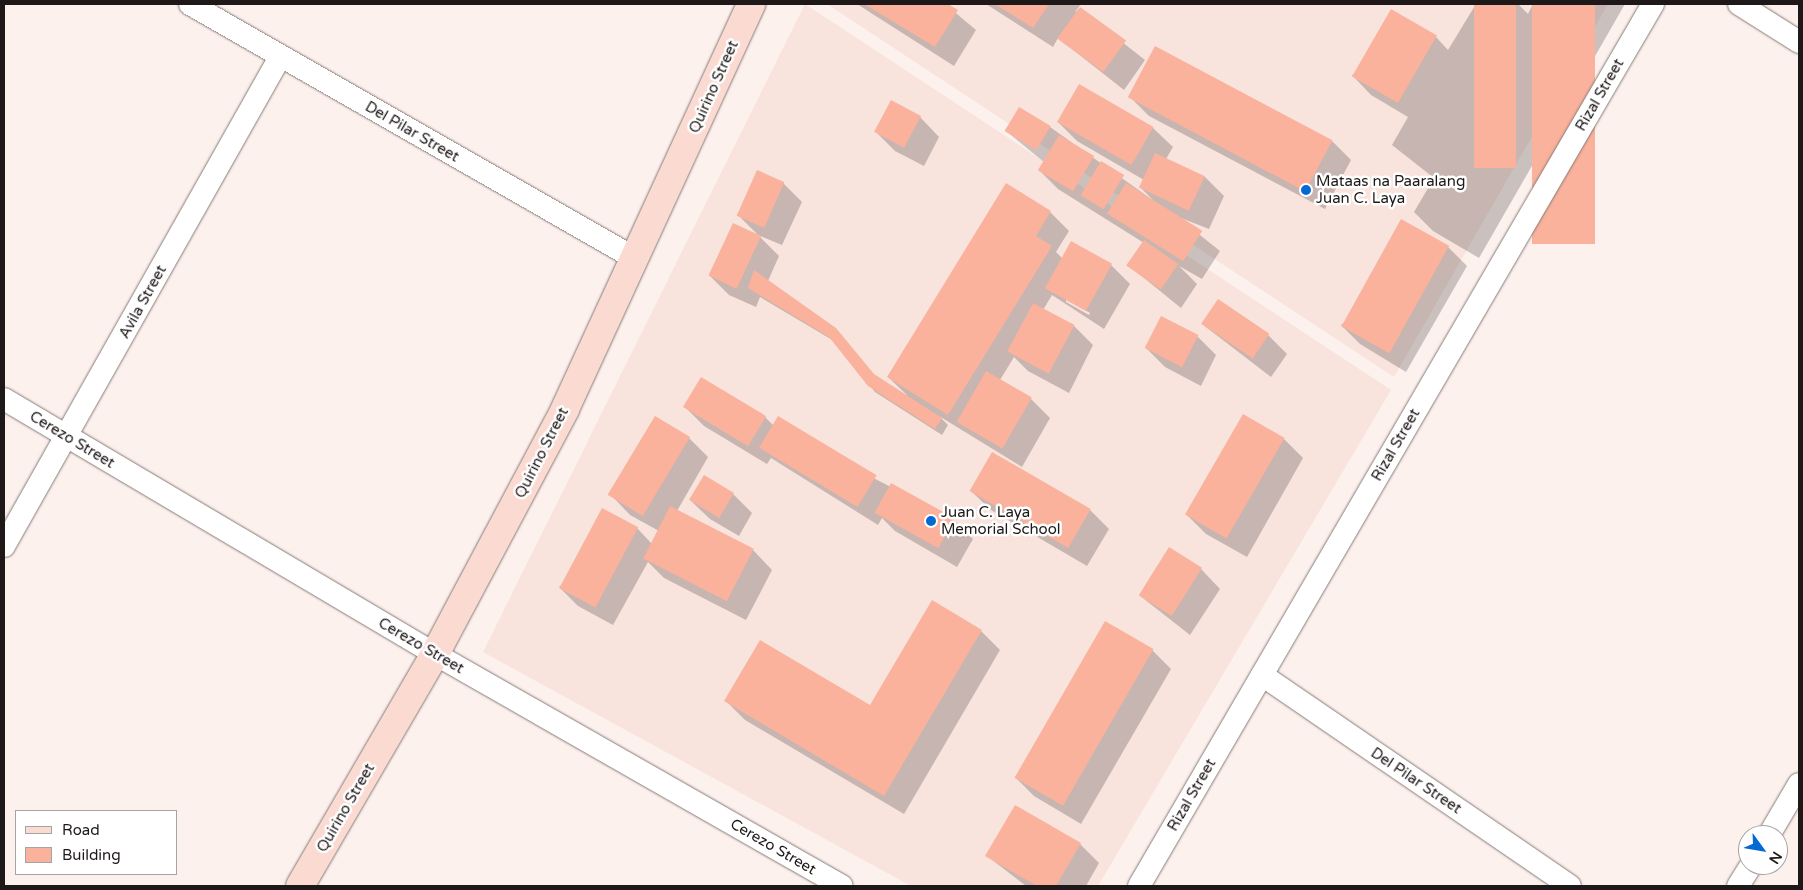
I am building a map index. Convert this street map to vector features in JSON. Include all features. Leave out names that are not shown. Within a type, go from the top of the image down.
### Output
[{"type":"main road","name":"Quirino Street","points":[[300,886],[435,654],[561,417],[636,259],[751,4]]},
{"type":"street","name":"Del Pilar Street","points":[[190,4],[636,259]]},
{"type":"street","name":"Rizal Street","points":[[1139,886],[1653,4]]},
{"type":"street","points":[[1738,4],[1799,42]]},
{"type":"street","name":"Avila Street","points":[[4,546],[68,438],[280,57]]},
{"type":"street","name":"Cerezo Street","points":[[4,399],[435,654],[842,886]]},
{"type":"street","name":"Del Pilar Street","points":[[1262,675],[1570,886]]},
{"type":"street","points":[[1775,825],[1799,784]]},
{"type":"street","points":[[1738,886],[1745,875]]},
{"type":"shaded area","name":"Juan C. Laya Memorial School","points":[[805,4],[1391,390],[1098,886],[911,886],[483,652]]},
{"type":"shaded area","name":"Mataas na Paaralang Juan C. Laya","points":[[827,4],[1608,4],[1394,377]]},
{"type":"building","points":[[864,4],[948,4],[958,10],[935,47]]},
{"type":"building","points":[[995,4],[1049,4],[1033,28]]},
{"type":"building","points":[[1474,4],[1516,4],[1516,168],[1474,168]]},
{"type":"building","points":[[1532,4],[1595,4],[1595,244],[1532,244]]},
{"type":"building","points":[[1080,7],[1126,41],[1103,72],[1057,39]]},
{"type":"building","points":[[1391,9],[1437,36],[1398,103],[1352,77]]},
{"type":"building","points":[[1155,46],[1332,140],[1305,192],[1128,97]]},
{"type":"building","points":[[1079,84],[1153,127],[1131,165],[1057,122]]},
{"type":"building","points":[[891,100],[921,116],[904,148],[874,132]]},
{"type":"building","points":[[1019,107],[1051,126],[1036,150],[1005,131]]},
{"type":"building","points":[[1059,135],[1094,156],[1073,191],[1038,170]]},
{"type":"building","points":[[1155,153],[1205,176],[1189,211],[1139,187]]},
{"type":"building","points":[[1101,161],[1124,175],[1104,209],[1080,195]]},
{"type":"building","points":[[757,170],[784,182],[764,228],[737,216]]},
{"type":"building","points":[[1006,183],[1051,211],[1036,236],[1052,246],[948,415],[887,377]]},
{"type":"building","points":[[1126,183],[1202,231],[1183,261],[1107,214]]},
{"type":"building","points":[[1401,219],[1449,246],[1389,353],[1341,327]]},
{"type":"building","points":[[733,223],[761,236],[737,289],[708,276]]},
{"type":"building","points":[[1144,240],[1178,264],[1161,289],[1126,265]]},
{"type":"building","points":[[1071,241],[1112,264],[1086,311],[1045,288]]},
{"type":"building","points":[[754,270],[836,328],[874,374],[942,418],[935,429],[868,386],[829,337],[748,288]]},
{"type":"building","points":[[1218,299],[1269,334],[1253,359],[1201,324]]},
{"type":"building","points":[[1033,303],[1074,325],[1049,374],[1007,352]]},
{"type":"building","points":[[1161,316],[1198,335],[1182,367],[1145,348]]},
{"type":"building","points":[[986,371],[1032,397],[1002,449],[956,422]]},
{"type":"building","points":[[701,377],[766,416],[748,446],[683,407]]},
{"type":"building","points":[[1243,414],[1285,438],[1227,538],[1185,514]]},
{"type":"building","points":[[655,416],[690,437],[643,516],[608,495]]},
{"type":"building","points":[[778,416],[877,475],[858,507],[759,448]]},
{"type":"building","points":[[992,452],[1091,509],[1068,548],[970,491]]},
{"type":"building","points":[[704,475],[734,493],[719,518],[689,500]]},
{"type":"building","points":[[891,483],[955,518],[938,548],[875,513]]},
{"type":"building","points":[[670,506],[754,549],[727,601],[643,559]]},
{"type":"building","points":[[602,508],[638,527],[595,608],[559,588]]},
{"type":"building","points":[[1169,547],[1202,568],[1172,616],[1139,595]]},
{"type":"building","points":[[932,600],[982,630],[884,796],[724,701],[760,640],[870,705]]},
{"type":"building","points":[[1105,621],[1153,649],[1063,806],[1014,778]]},
{"type":"building","points":[[1015,805],[1081,843],[1056,886],[1037,886],[985,856]]},
{"type":"place","name":"Mataas na Paaralang Juan C. Laya","points":[[1306,190]]},
{"type":"place","name":"Juan C. Laya Memorial School","points":[[931,521]]}]
